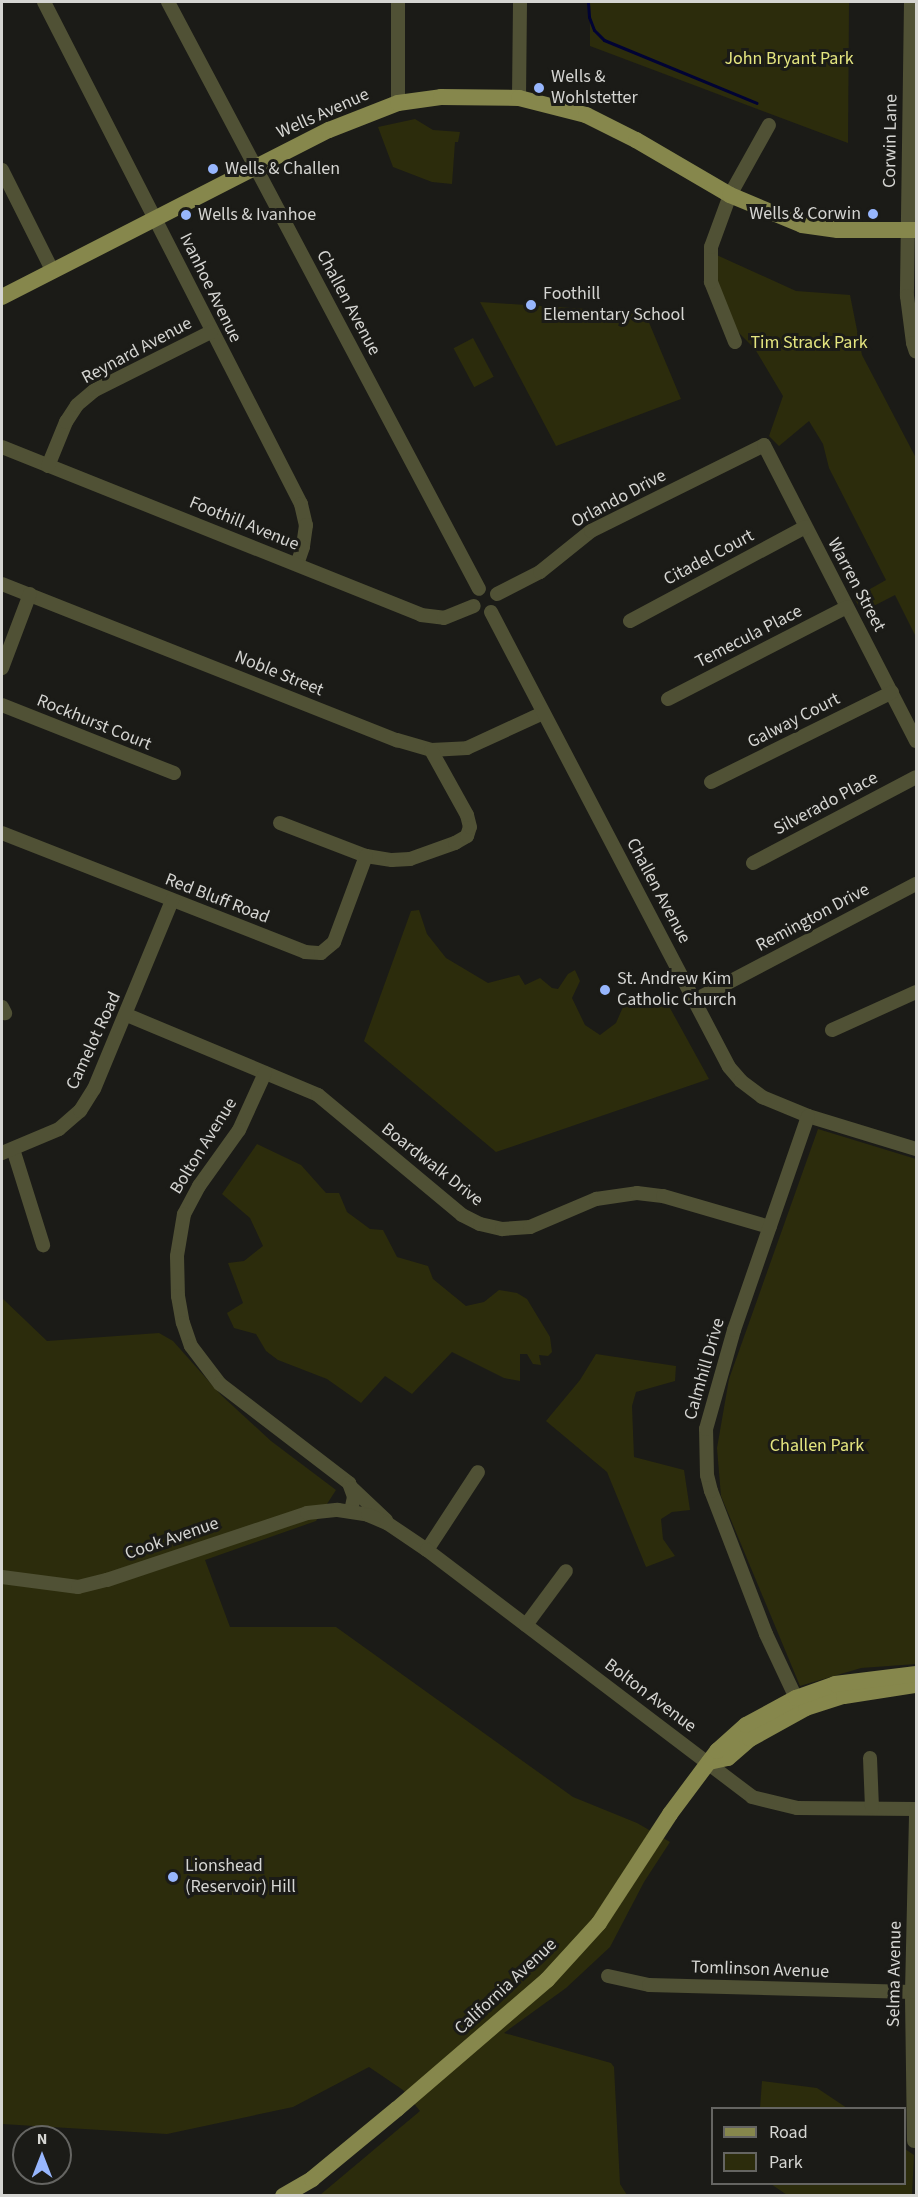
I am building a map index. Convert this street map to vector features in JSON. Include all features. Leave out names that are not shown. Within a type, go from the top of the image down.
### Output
[{"type":"main road","name":"Wells Avenue","points":[[2,297],[359,116],[398,103],[441,97],[519,98],[567,109],[611,127],[730,195],[802,225],[838,230],[912,230]]},
{"type":"main road","name":"California Avenue","points":[[283,2196],[312,2179],[547,1980],[599,1923],[670,1814],[717,1751],[746,1725],[796,1698],[835,1684],[916,1674]]},
{"type":"main road","points":[[709,1762],[728,1758],[750,1739],[806,1708],[844,1696],[916,1685]]},
{"type":"street","name":"Ivanhoe Avenue","points":[[44,2],[301,504],[306,525],[297,564]]},
{"type":"street","name":"Challen Avenue","points":[[168,2],[479,589]]},
{"type":"street","points":[[398,2],[398,103]]},
{"type":"street","points":[[519,98],[520,2]]},
{"type":"street","name":"Corwin Lane","points":[[911,2],[912,230],[907,296],[916,352]]},
{"type":"street","points":[[735,342],[711,282],[711,247],[730,195],[769,125]]},
{"type":"street","points":[[2,170],[52,270]]},
{"type":"street","name":"Reynard Avenue","points":[[48,466],[66,422],[77,405],[95,390],[211,332]]},
{"type":"street","name":"Warren Street","points":[[764,445],[916,741]]},
{"type":"street","name":"Orlando Drive","points":[[497,594],[540,572],[591,531],[764,445]]},
{"type":"street","name":"Foothill Avenue","points":[[2,447],[432,618],[457,615],[474,606]]},
{"type":"street","name":"Citadel Court","points":[[630,621],[805,526]]},
{"type":"street","name":"Noble Street","points":[[2,584],[397,740],[431,750],[466,748],[543,713]]},
{"type":"street","points":[[488,587],[497,594],[498,604],[491,612],[484,613],[474,606],[473,598],[479,589],[488,587]]},
{"type":"street","points":[[2,668],[30,594]]},
{"type":"street","name":"Temecula Place","points":[[668,699],[847,607]]},
{"type":"street","name":"Challen Avenue","points":[[491,612],[729,1067],[741,1082],[762,1096],[808,1116],[916,1149]]},
{"type":"street","name":"Galway Court","points":[[711,782],[892,692]]},
{"type":"street","name":"Rockhurst Court","points":[[2,705],[174,773]]},
{"type":"street","points":[[280,823],[366,856],[392,860],[410,859],[456,843],[467,836],[470,827],[467,815],[431,750]]},
{"type":"street","name":"Silverado Place","points":[[753,862],[916,777]]},
{"type":"street","name":"Red Bluff Road","points":[[2,833],[304,952],[321,952],[334,942],[366,856]]},
{"type":"street","name":"Remington Drive","points":[[695,1000],[916,884]]},
{"type":"street","name":"Camelot Road","points":[[7,1151],[59,1129],[80,1111],[94,1089],[127,1015],[172,901]]},
{"type":"street","points":[[832,1030],[915,998]]},
{"type":"street","name":"Boardwalk Drive","points":[[127,1015],[318,1095],[462,1215],[493,1228],[530,1227],[596,1199],[637,1193],[663,1196],[770,1227]]},
{"type":"street","name":"Bolton Avenue","points":[[265,1072],[239,1130],[199,1186],[184,1214],[177,1256],[178,1296],[183,1323],[196,1355],[220,1384],[344,1479],[391,1526]]},
{"type":"street","name":"Calmhill Drive","points":[[796,1698],[737,1562],[711,1491],[705,1455],[706,1429],[712,1403],[808,1116]]},
{"type":"street","points":[[7,1151],[43,1245]]},
{"type":"street","points":[[427,1550],[478,1472]]},
{"type":"street","points":[[351,1511],[352,1488]]},
{"type":"street","name":"Bolton Avenue","points":[[351,1511],[368,1515],[391,1526],[427,1550],[709,1762],[752,1797],[797,1808],[916,1809]]},
{"type":"street","name":"Cook Avenue","points":[[2,1577],[78,1587],[107,1580],[307,1513],[351,1511]]},
{"type":"street","points":[[526,1625],[566,1571]]},
{"type":"street","points":[[870,1758],[872,1808]]},
{"type":"street","name":"Selma Avenue","points":[[914,2141],[912,1992],[916,1809]]},
{"type":"street","name":"Tomlinson Avenue","points":[[608,1976],[649,1986],[912,1992]]},
{"type":"green space","name":"John Bryant Park","points":[[590,2],[849,2],[848,143],[590,46]]},
{"type":"green space","points":[[415,119],[433,130],[460,132],[458,142],[455,142],[452,184],[432,182],[393,167],[378,127]]},
{"type":"green space","name":"Tim Strack Park","points":[[710,252],[796,291],[850,295],[862,355],[916,458],[916,637],[895,595],[862,612],[854,598],[886,580],[829,468],[823,444],[809,421],[779,446],[769,436],[783,396],[755,349],[733,327],[718,298]]},
{"type":"green space","points":[[480,302],[645,313],[681,399],[556,446]]},
{"type":"green space","points":[[473,338],[494,377],[474,387],[454,348]]},
{"type":"green space","points":[[419,910],[427,934],[446,958],[488,983],[519,975],[525,985],[540,978],[552,988],[558,989],[568,974],[575,970],[580,981],[572,998],[585,1025],[600,1035],[616,1023],[626,1000],[665,999],[709,1079],[496,1152],[364,1041],[411,911]]},
{"type":"green space","name":"Challen Park","points":[[818,1129],[916,1159],[916,1664],[861,1668],[800,1686],[721,1496],[717,1448],[729,1379]]},
{"type":"green space","points":[[257,1144],[301,1165],[326,1193],[339,1193],[347,1212],[370,1229],[383,1230],[397,1257],[428,1266],[433,1279],[466,1306],[484,1302],[499,1290],[517,1293],[527,1299],[550,1337],[552,1352],[548,1356],[539,1355],[541,1365],[533,1364],[527,1354],[520,1354],[520,1381],[504,1378],[452,1352],[412,1394],[385,1376],[361,1403],[327,1379],[278,1360],[266,1351],[256,1334],[234,1328],[227,1313],[243,1303],[228,1263],[244,1261],[263,1246],[250,1218],[222,1194]]},
{"type":"green space","points":[[2,1298],[47,1341],[159,1333],[173,1341],[221,1395],[271,1441],[336,1490],[316,1521],[205,1560],[230,1627],[336,1627],[573,1797],[637,1823],[670,1842],[644,1882],[610,1947],[566,1988],[504,2033],[611,2063],[614,2067],[620,2184],[627,2195],[320,2195],[420,2111],[403,2090],[369,2067],[293,2107],[167,2134],[72,2128],[72,2125],[2,2124]]},
{"type":"green space","points":[[596,1354],[676,1366],[675,1381],[636,1392],[632,1406],[634,1457],[684,1470],[690,1510],[672,1512],[661,1519],[663,1539],[675,1556],[646,1567],[607,1472],[546,1421],[580,1380]]},
{"type":"green space","points":[[762,2081],[817,2088],[846,2107],[760,2107]]},
{"type":"green space","points":[[906,2150],[914,2155],[912,2195],[787,2195],[772,2185],[906,2185]]},
{"type":"waterway","points":[[588,2],[589,17],[594,30],[604,40],[757,103]]},
{"type":"place","name":"Wells & Wohlstetter","points":[[539,88]]},
{"type":"place","name":"Wells & Challen","points":[[213,169]]},
{"type":"place","name":"Wells & Corwin","points":[[873,214]]},
{"type":"place","name":"Wells & Ivanhoe","points":[[186,215]]},
{"type":"place","name":"Foothill Elementary School","points":[[531,305]]},
{"type":"place","name":"St. Andrew Kim Catholic Church","points":[[605,990]]},
{"type":"place","name":"Lionshead (Reservoir) Hill","points":[[173,1877]]}]
